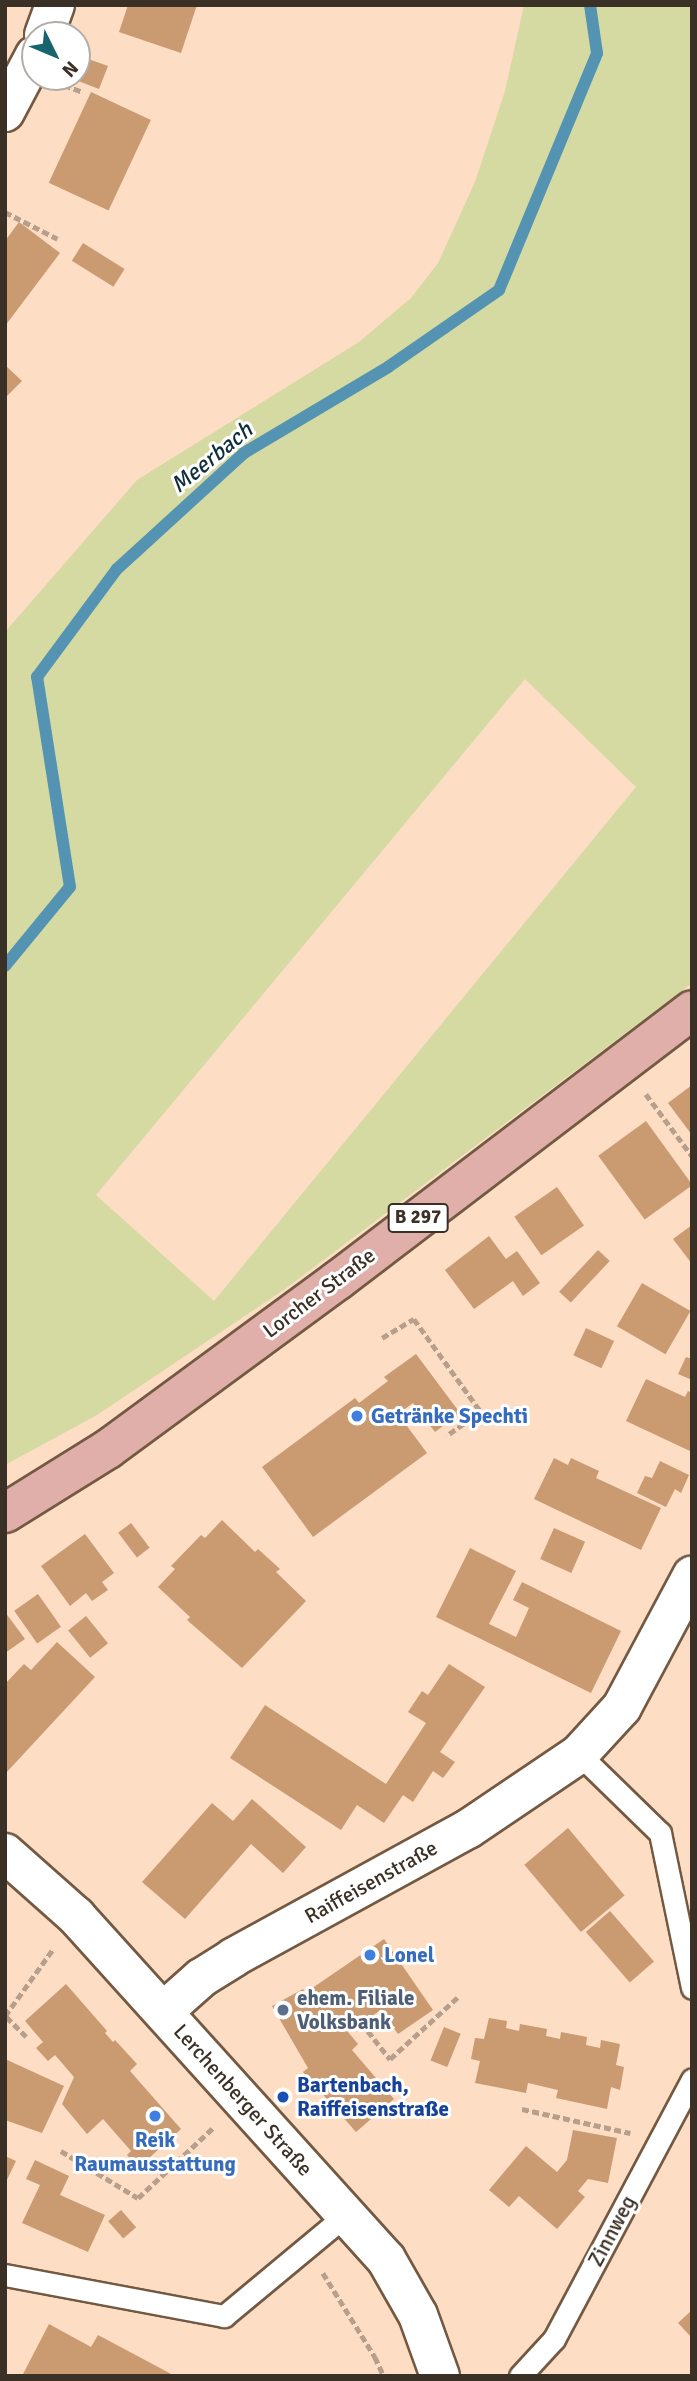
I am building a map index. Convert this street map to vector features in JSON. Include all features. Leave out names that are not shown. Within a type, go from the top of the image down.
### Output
[{"type":"main road","name":"Lorcher Straße","points":[[5,1513],[108,1449],[338,1280],[692,1010]]},
{"type":"street","points":[[5,112],[21,82]]},
{"type":"street","name":"Raiffeisenstraße","points":[[164,2011],[201,1978],[234,1956],[468,1829],[579,1755],[622,1707],[692,1576]]},
{"type":"street","name":"Lerchenberger Straße","points":[[5,1853],[76,1916],[386,2259],[418,2315],[440,2376]]},
{"type":"lane","points":[[579,1755],[660,1833],[692,1988]]},
{"type":"lane","name":"Zinnweg","points":[[520,2376],[554,2339],[692,2079]]},
{"type":"lane","points":[[5,2275],[225,2316],[346,2214]]},
{"type":"path","points":[[5,212],[58,239]]},
{"type":"path","points":[[622,1062],[692,1156]]},
{"type":"path","points":[[382,1338],[414,1319],[481,1412],[447,1436]]},
{"type":"path","points":[[26,2037],[5,2016],[76,1916]]},
{"type":"path","points":[[368,2031],[390,2059],[459,1996]]},
{"type":"path","points":[[61,2151],[138,2198],[243,2100]]},
{"type":"path","points":[[522,2109],[662,2140]]},
{"type":"path","points":[[306,2249],[376,2357],[384,2376]]},
{"type":"green space","points":[[524,5],[692,5],[692,983],[285,1289],[97,1415],[5,1465],[5,632],[137,480],[359,342],[411,298],[438,263],[475,182],[505,91]],"holes":[[[525,679],[636,787],[214,1301],[96,1195]]]},
{"type":"building","points":[[128,5],[197,5],[181,53],[119,32]]},
{"type":"building","points":[[91,60],[108,66],[99,89],[91,86]]},
{"type":"building","points":[[91,92],[151,120],[109,211],[49,183]]},
{"type":"building","points":[[19,222],[60,253],[5,326],[5,241]]},
{"type":"building","points":[[83,243],[125,269],[113,287],[72,261]]},
{"type":"building","points":[[5,365],[22,381],[5,398]]},
{"type":"building","points":[[692,1085],[692,1135],[668,1103]]},
{"type":"building","points":[[646,1121],[692,1185],[645,1220],[598,1156]]},
{"type":"building","points":[[557,1187],[584,1226],[541,1255],[514,1217]]},
{"type":"building","points":[[692,1225],[692,1264],[673,1239]]},
{"type":"building","points":[[489,1236],[506,1259],[517,1251],[540,1283],[523,1296],[513,1281],[474,1309],[445,1270]]},
{"type":"building","points":[[598,1250],[610,1261],[571,1303],[559,1292]]},
{"type":"building","points":[[642,1283],[690,1311],[665,1354],[617,1326]]},
{"type":"building","points":[[586,1328],[614,1341],[601,1368],[573,1355]]},
{"type":"building","points":[[416,1354],[460,1413],[435,1432],[413,1403],[398,1414],[427,1453],[313,1537],[262,1467],[355,1398],[359,1403],[388,1381],[384,1377]]},
{"type":"building","points":[[686,1357],[692,1359],[692,1380],[678,1374]]},
{"type":"building","points":[[646,1379],[685,1397],[688,1391],[692,1393],[690,1451],[626,1421]]},
{"type":"building","points":[[554,1458],[568,1465],[571,1458],[599,1471],[596,1478],[661,1508],[641,1550],[534,1499]]},
{"type":"building","points":[[660,1461],[689,1475],[681,1493],[675,1489],[666,1507],[637,1493],[645,1476],[652,1478]]},
{"type":"building","points":[[222,1520],[255,1552],[258,1549],[280,1569],[276,1572],[306,1601],[242,1668],[187,1620],[190,1617],[158,1587],[175,1569],[171,1566],[201,1535],[205,1538]]},
{"type":"building","points":[[131,1523],[150,1548],[137,1557],[118,1533]]},
{"type":"building","points":[[554,1528],[585,1542],[571,1573],[540,1559]]},
{"type":"building","points":[[85,1534],[114,1573],[102,1582],[108,1590],[92,1601],[86,1593],[70,1606],[41,1566]]},
{"type":"building","points":[[470,1548],[516,1571],[489,1624],[516,1637],[529,1608],[513,1600],[522,1582],[621,1631],[591,1693],[436,1617]]},
{"type":"building","points":[[38,1594],[61,1627],[37,1643],[14,1611]]},
{"type":"building","points":[[5,1612],[25,1639],[5,1653]]},
{"type":"building","points":[[86,1616],[108,1643],[90,1658],[68,1630]]},
{"type":"building","points":[[57,1642],[95,1677],[5,1774],[5,1684],[24,1664],[31,1670]]},
{"type":"building","points":[[449,1664],[485,1687],[440,1752],[455,1762],[443,1778],[433,1771],[413,1802],[403,1795],[384,1823],[357,1805],[341,1830],[230,1758],[265,1705],[386,1784],[426,1723],[408,1712],[422,1691],[428,1695]]},
{"type":"building","points":[[252,1799],[306,1847],[283,1873],[251,1844],[185,1919],[142,1882],[212,1803],[233,1821]]},
{"type":"building","points":[[568,1828],[625,1895],[581,1932],[524,1865]]},
{"type":"building","points":[[610,1911],[654,1962],[630,1983],[586,1932]]},
{"type":"building","points":[[384,1939],[433,2010],[398,2034],[381,2010],[348,2032],[358,2044],[352,2050],[394,2099],[356,2132],[303,2072],[308,2068],[272,2006],[303,1989],[305,1993]]},
{"type":"building","points":[[66,1984],[107,2031],[105,2033],[137,2064],[130,2071],[181,2129],[138,2168],[127,2155],[131,2151],[103,2119],[87,2134],[62,2104],[74,2077],[55,2055],[48,2061],[36,2048],[43,2042],[25,2021]]},
{"type":"building","points":[[489,2018],[507,2021],[506,2028],[519,2031],[520,2024],[547,2029],[546,2036],[560,2039],[561,2032],[587,2037],[586,2045],[600,2048],[601,2040],[620,2044],[616,2065],[624,2067],[620,2090],[611,2087],[607,2109],[556,2098],[558,2090],[528,2083],[526,2093],[475,2083],[480,2061],[471,2059],[475,2038],[484,2039]]},
{"type":"building","points":[[444,2027],[461,2034],[447,2067],[431,2060]]},
{"type":"building","points":[[5,2059],[64,2086],[42,2133],[5,2120]]},
{"type":"building","points":[[573,2130],[617,2138],[608,2183],[588,2179],[578,2191],[585,2197],[557,2229],[519,2196],[509,2207],[489,2190],[526,2146],[557,2172],[567,2160]]},
{"type":"building","points":[[5,2156],[16,2161],[5,2184]]},
{"type":"building","points":[[35,2160],[69,2176],[60,2195],[105,2215],[88,2252],[22,2223],[40,2185],[26,2179]]},
{"type":"building","points":[[121,2210],[136,2227],[123,2239],[108,2221]]},
{"type":"building","points":[[692,2310],[692,2338],[678,2323]]},
{"type":"building","points":[[49,2324],[91,2347],[98,2335],[175,2376],[22,2376]]},
{"type":"waterway","name":"Meerbach","points":[[5,966],[70,887],[37,677],[117,569],[244,453],[388,367],[499,290],[597,53],[590,5]]},
{"type":"place","name":"Getränke Spechti","points":[[357,1416]]},
{"type":"place","name":"Lonel","points":[[370,1955]]},
{"type":"place","name":"ehem. Filiale Volksbank","points":[[283,2010]]},
{"type":"place","name":"Bartenbach, Raiffeisenstraße","points":[[283,2097]]},
{"type":"place","name":"Reik Raumausstattung","points":[[155,2116]]}]
